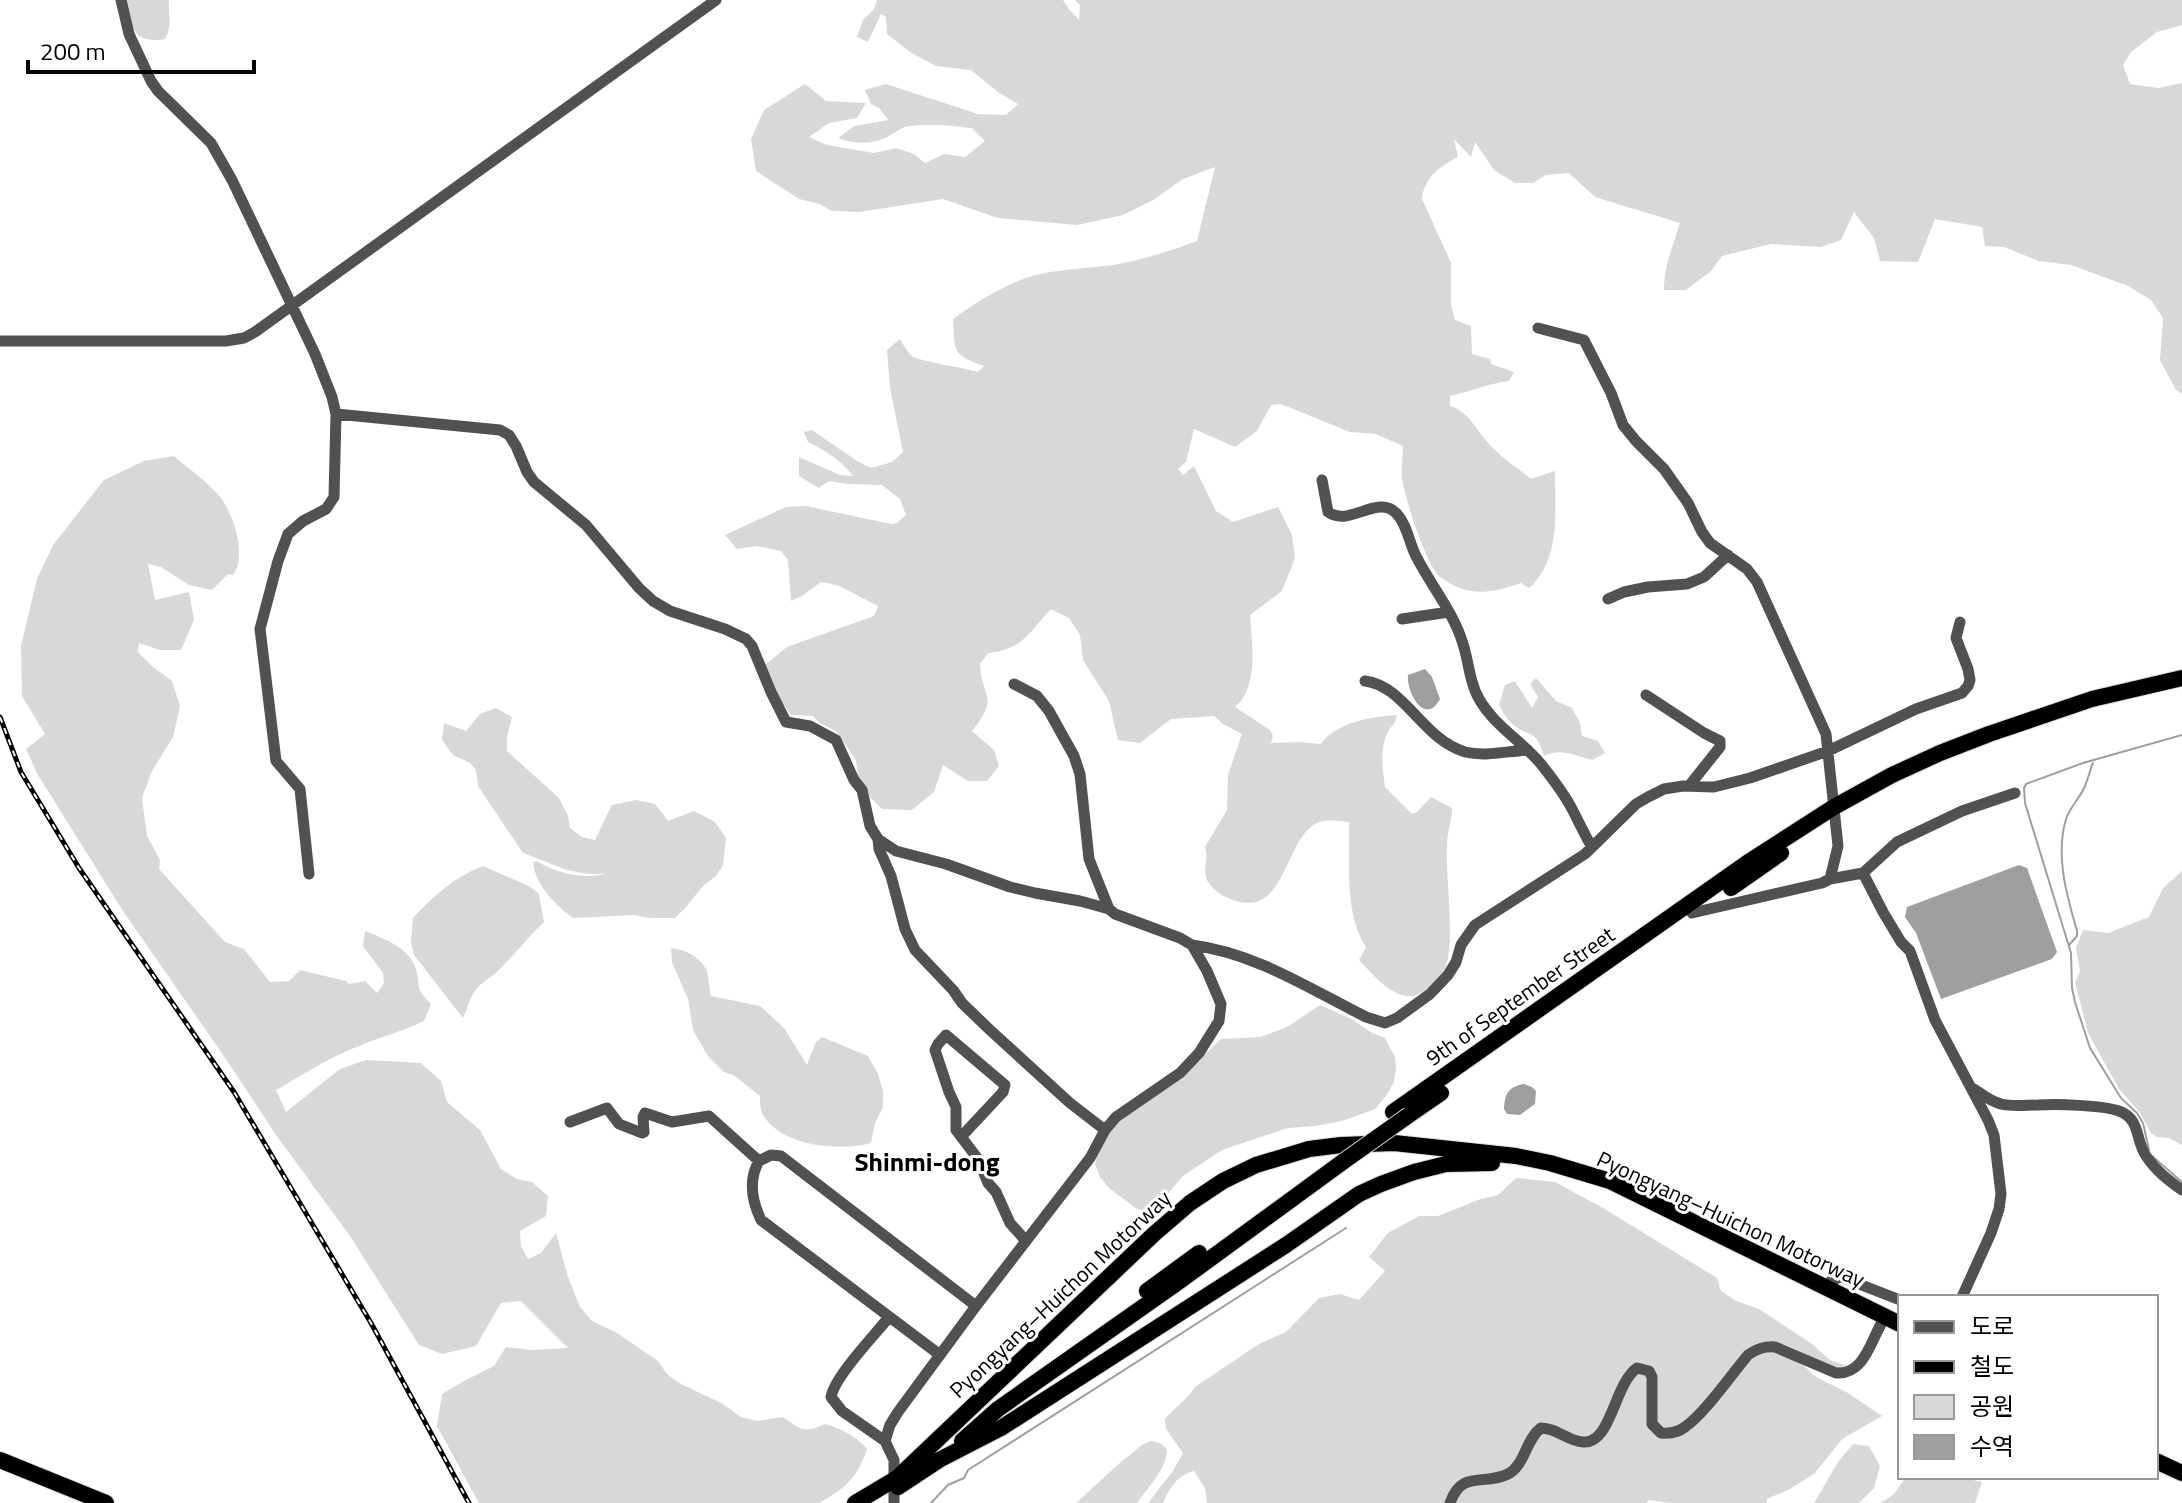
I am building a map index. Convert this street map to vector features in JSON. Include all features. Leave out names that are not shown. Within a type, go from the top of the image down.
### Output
[{"type":"highway","name":"9th of September Street","points":[[933,1444],[1337,1160],[1726,878],[1892,775],[1989,734],[2092,699],[2182,678]]},
{"type":"highway","name":"9th of September Street","points":[[1401,1114],[1758,870],[1835,812],[1988,744],[2096,708],[2182,689]]},
{"type":"highway","name":"Pyongyang–Huichon Motorway","points":[[855,1503],[894,1490],[933,1444],[1190,1203],[1223,1181],[1256,1165],[1309,1149],[1394,1143],[1516,1156],[1550,1163],[1610,1181],[1898,1323]]},
{"type":"highway","name":"9th of September Street","points":[[939,1460],[998,1409],[1177,1283],[1337,1160]]},
{"type":"highway","name":"Pyongyang–Huichon Motorway","points":[[872,1503],[939,1460],[1001,1428],[1286,1245],[1359,1194],[1403,1176],[1446,1164],[1529,1165],[1622,1193],[1898,1332]]},
{"type":"highway","points":[[2158,1456],[2182,1467]]},
{"type":"highway","points":[[0,1460],[106,1503]]},
{"type":"highway","points":[[2158,1462],[2182,1473]]},
{"type":"highway","points":[[0,1468],[86,1503]]},
{"type":"street","points":[[121,0],[129,34],[151,81],[211,143],[244,204],[315,354],[336,414],[334,497],[326,509],[303,521],[288,534],[260,629],[276,761],[300,789],[309,874]]},
{"type":"street","points":[[0,341],[226,341],[244,338],[716,0]]},
{"type":"street","points":[[1538,328],[1584,340],[1611,393],[1623,425],[1664,469],[1688,503],[1710,543],[1747,569],[1757,582],[1826,734],[1838,846],[1830,879]]},
{"type":"street","points":[[336,414],[500,430],[509,435],[534,482],[586,525],[653,601],[670,611],[746,639],[786,722],[810,726],[836,740],[854,780],[862,790],[870,826],[878,839],[896,851],[946,864],[1010,887],[1109,909],[1192,945],[1220,949],[1255,961],[1366,1017],[1385,1023],[1430,994],[1448,975],[1461,945],[1475,925],[1585,854],[1636,804],[1648,797],[1664,789],[1726,784],[1828,751],[1916,709],[1962,693],[1970,680],[1956,638],[1960,622]]},
{"type":"street","points":[[1322,480],[1328,512],[1332,515],[1348,517],[1379,507],[1396,513],[1415,555],[1449,612],[1464,646],[1477,696],[1486,711],[1528,750],[1560,788],[1592,847]]},
{"type":"street","points":[[1608,599],[1648,587],[1687,584],[1704,577],[1728,555]]},
{"type":"street","points":[[1402,619],[1449,612]]},
{"type":"street","points":[[1365,681],[1375,682],[1393,693],[1441,741],[1464,751],[1485,754],[1528,750]]},
{"type":"street","points":[[1014,684],[1037,696],[1074,756],[1080,774],[1089,859],[1109,909]]},
{"type":"street","points":[[1646,695],[1720,741],[1714,756],[1689,786]]},
{"type":"street","points":[[1692,913],[1863,873],[1897,842],[1962,811],[2015,793]]},
{"type":"street","points":[[878,839],[905,929],[915,950],[990,1030],[1070,1103],[1105,1130]]},
{"type":"street","points":[[1863,873],[1901,942],[1910,951],[1935,1020],[1994,1135],[2001,1194],[1999,1209],[1963,1295]]},
{"type":"street","points":[[885,1441],[898,1412],[1090,1158],[1105,1130],[1135,1102],[1180,1073],[1199,1053],[1219,1021],[1221,1004],[1192,945]]},
{"type":"street","points":[[961,1137],[1003,1092],[1005,1085],[946,1035],[935,1050],[956,1107],[956,1126],[961,1137],[978,1159],[1010,1223],[1026,1241]]},
{"type":"street","points":[[1971,1087],[2000,1104],[2117,1110],[2135,1122],[2148,1159],[2165,1178],[2182,1190]]},
{"type":"street","points":[[570,1122],[607,1108],[619,1124],[642,1133],[645,1113],[672,1122],[709,1116],[759,1161]]},
{"type":"street","points":[[940,1355],[761,1220],[752,1184],[759,1161],[771,1155],[781,1156],[976,1306]]},
{"type":"street","points":[[1825,1287],[1841,1277],[1898,1299]]},
{"type":"street","points":[[889,1317],[839,1380],[831,1397],[842,1411],[885,1441],[894,1460],[894,1490]]},
{"type":"street","points":[[1450,1503],[1457,1488],[1465,1482],[1504,1476],[1518,1467],[1534,1433],[1541,1428],[1557,1430],[1583,1442],[1599,1437],[1626,1378],[1637,1368],[1649,1371],[1652,1377],[1652,1424],[1661,1433],[1674,1433],[1685,1428],[1696,1417],[1748,1355],[1758,1349],[1775,1347],[1836,1373],[1846,1374],[1858,1367],[1881,1324]]},
{"type":"green space","points":[[125,0],[169,0],[170,25],[165,39],[140,36],[131,25]]},
{"type":"green space","points":[[877,0],[1063,0],[1079,20],[1080,5],[1075,0],[2182,0],[2182,25],[2157,32],[2131,52],[2123,65],[2130,84],[2158,88],[2182,83],[2182,394],[2176,390],[2160,360],[2163,318],[2151,300],[2128,286],[2071,265],[2039,261],[2004,247],[1985,246],[1982,227],[1935,219],[1918,262],[1880,261],[1874,238],[1854,212],[1841,240],[1821,247],[1771,244],[1722,256],[1711,271],[1686,290],[1664,290],[1667,264],[1680,223],[1595,197],[1569,173],[1546,175],[1533,183],[1515,183],[1494,170],[1475,142],[1471,157],[1454,139],[1458,157],[1434,174],[1426,185],[1422,199],[1451,263],[1451,305],[1455,320],[1471,326],[1472,354],[1490,359],[1491,364],[1514,372],[1509,381],[1450,396],[1450,406],[1463,413],[1496,451],[1531,479],[1555,471],[1554,534],[1547,564],[1539,577],[1529,588],[1521,583],[1485,592],[1467,590],[1441,578],[1428,558],[1407,499],[1402,478],[1403,446],[1376,434],[1350,432],[1281,404],[1271,405],[1257,431],[1235,447],[1194,429],[1186,462],[1178,469],[1183,475],[1194,466],[1216,511],[1233,522],[1278,507],[1292,535],[1295,558],[1282,591],[1250,615],[1251,676],[1243,698],[1235,707],[1270,730],[1273,736],[1271,743],[1321,744],[1345,726],[1366,719],[1397,715],[1383,745],[1385,787],[1412,814],[1431,797],[1452,808],[1447,845],[1448,957],[1439,978],[1424,991],[1406,996],[1380,982],[1359,960],[1366,947],[1359,934],[1351,903],[1349,822],[1325,821],[1312,826],[1302,836],[1280,880],[1260,900],[1246,903],[1218,892],[1206,878],[1205,847],[1227,810],[1228,775],[1242,734],[1214,716],[1171,719],[1140,743],[1118,740],[1109,701],[1083,660],[1080,635],[1069,618],[1051,609],[1018,643],[988,653],[980,664],[987,704],[972,731],[994,750],[999,766],[987,781],[968,781],[943,765],[934,792],[912,810],[882,809],[870,797],[858,776],[856,760],[836,731],[813,716],[791,715],[775,693],[765,665],[787,647],[874,616],[878,606],[837,585],[821,582],[791,601],[788,560],[781,551],[757,546],[737,549],[725,535],[786,507],[806,506],[891,524],[906,515],[900,499],[882,485],[829,481],[819,488],[799,476],[799,457],[840,475],[853,476],[833,456],[808,442],[804,432],[812,430],[871,468],[892,462],[903,452],[890,388],[887,350],[900,339],[916,358],[978,372],[984,366],[966,359],[957,351],[953,319],[994,292],[1028,277],[1124,263],[1197,241],[1215,167],[1183,179],[1153,200],[1123,215],[1077,225],[998,218],[943,199],[859,212],[832,211],[799,199],[756,171],[751,139],[764,110],[805,84],[826,101],[866,103],[857,118],[829,123],[809,137],[827,145],[874,153],[896,148],[914,154],[925,163],[944,154],[965,157],[985,141],[972,128],[933,125],[907,127],[872,142],[859,143],[838,138],[854,126],[888,120],[879,108],[871,104],[865,90],[886,84],[978,114],[1006,115],[1018,104],[971,70],[936,66],[910,52],[887,34],[886,17],[881,14],[868,42],[857,37],[863,20],[874,9]]},
{"type":"green space","points":[[174,456],[226,505],[237,536],[239,557],[233,575],[228,574],[212,590],[189,585],[161,567],[148,564],[155,600],[189,592],[194,620],[181,650],[160,650],[139,643],[138,652],[172,681],[180,706],[173,737],[152,771],[142,798],[147,836],[160,860],[159,869],[225,942],[244,949],[270,982],[289,981],[300,970],[349,984],[365,981],[377,993],[384,983],[383,973],[363,946],[365,931],[408,955],[416,969],[420,991],[431,1004],[424,1021],[344,1052],[276,1090],[286,1112],[340,1069],[366,1060],[421,1063],[441,1081],[447,1102],[480,1130],[501,1169],[517,1179],[532,1182],[548,1196],[546,1216],[520,1231],[521,1246],[528,1259],[541,1253],[556,1233],[580,1307],[592,1321],[617,1333],[658,1361],[667,1374],[679,1383],[721,1403],[741,1417],[758,1421],[783,1417],[807,1429],[825,1424],[848,1433],[867,1449],[855,1475],[828,1498],[819,1503],[479,1503],[437,1426],[442,1394],[494,1366],[506,1347],[531,1350],[568,1348],[521,1301],[501,1303],[476,1346],[442,1354],[419,1345],[350,1236],[276,1135],[123,911],[38,775],[26,749],[45,734],[22,696],[21,646],[37,579],[53,545],[104,480],[144,461]]},
{"type":"green space","points":[[1536,678],[1556,701],[1572,708],[1580,723],[1582,736],[1598,741],[1605,753],[1592,760],[1562,752],[1544,756],[1535,737],[1511,723],[1499,705],[1505,685],[1515,681],[1532,708],[1538,697],[1530,684]]},
{"type":"green space","points":[[496,708],[512,717],[507,751],[559,798],[570,828],[582,837],[595,840],[612,805],[636,800],[655,804],[668,821],[694,811],[715,822],[726,838],[723,865],[716,876],[675,918],[634,915],[573,918],[547,893],[533,862],[570,874],[606,874],[567,870],[523,853],[478,786],[476,770],[470,763],[453,755],[442,740],[444,723],[466,731],[480,714]]},
{"type":"green space","points":[[483,866],[529,886],[539,894],[544,922],[500,969],[476,989],[463,1018],[414,955],[411,942],[413,918],[445,888]]},
{"type":"green space","points":[[2182,871],[2182,1145],[2151,1133],[2140,1113],[2119,1089],[2088,1033],[2075,982],[2080,971],[2076,948],[2083,930],[2108,933],[2149,917],[2163,888]]},
{"type":"green space","points":[[671,948],[691,954],[703,964],[711,996],[760,1006],[784,1028],[807,1065],[816,1042],[822,1037],[868,1056],[883,1091],[883,1107],[875,1123],[871,1143],[844,1147],[812,1144],[783,1134],[772,1125],[762,1113],[760,1096],[735,1076],[724,1072],[708,1056],[693,1030],[688,999],[672,962]]},
{"type":"green space","points":[[1320,1005],[1385,1038],[1395,1057],[1394,1082],[1375,1109],[1342,1121],[1288,1128],[1222,1150],[1183,1176],[1166,1196],[1147,1211],[1137,1209],[1109,1188],[1095,1164],[1099,1148],[1109,1130],[1137,1104],[1171,1086],[1221,1039],[1260,1037],[1289,1026]]},
{"type":"green space","points":[[1516,1178],[1555,1182],[1603,1208],[1717,1278],[1721,1291],[1736,1301],[1759,1309],[1812,1344],[1830,1360],[1848,1366],[1848,1370],[1829,1366],[1779,1343],[1759,1344],[1748,1350],[1692,1417],[1680,1427],[1664,1430],[1654,1419],[1654,1372],[1649,1365],[1642,1364],[1597,1434],[1579,1438],[1551,1424],[1508,1468],[1501,1472],[1473,1475],[1447,1503],[1207,1503],[1205,1488],[1194,1471],[1171,1487],[1163,1503],[1148,1503],[1183,1453],[1166,1429],[1165,1419],[1195,1387],[1259,1344],[1286,1332],[1319,1298],[1340,1294],[1359,1300],[1385,1271],[1369,1257],[1388,1233],[1419,1216],[1438,1216],[1498,1195]]},
{"type":"green space","points":[[1767,1349],[1799,1361],[1816,1377],[1848,1393],[1882,1416],[1842,1439],[1815,1473],[1767,1499],[1767,1503],[1671,1503],[1649,1500],[1646,1503],[1454,1503],[1467,1485],[1504,1478],[1541,1432],[1596,1443],[1638,1372],[1646,1373],[1657,1435],[1669,1439],[1678,1437],[1748,1362]]},
{"type":"green space","points":[[1151,1441],[1167,1449],[1166,1456],[1156,1478],[1137,1503],[1076,1503],[1123,1460]]},
{"type":"green space","points":[[1853,1444],[1869,1446],[1880,1466],[1874,1488],[1859,1503],[1814,1503],[1838,1462]]},
{"type":"green space","points":[[1905,1479],[1969,1479],[1982,1482],[1975,1503],[1880,1503],[1893,1495]]},
{"type":"water","points":[[1425,669],[1432,677],[1440,699],[1428,709],[1418,704],[1408,682],[1408,675]]},
{"type":"water","points":[[2019,865],[2027,868],[2057,952],[2052,959],[1941,999],[1916,933],[1905,917],[1907,907]]},
{"type":"water","points":[[1524,1084],[1536,1091],[1535,1104],[1520,1115],[1507,1114],[1504,1109],[1508,1092]]},
{"type":"waterway","points":[[2149,1150],[2143,1123],[2121,1098],[2090,1048],[2072,988],[2071,953],[2025,803],[2024,788],[2026,784],[2083,763],[2182,735]]},
{"type":"waterway","points":[[2069,945],[2077,936],[2077,931],[2064,876],[2063,833],[2068,815],[2083,790],[2093,763]]},
{"type":"waterway","points":[[2152,1156],[2182,1182]]},
{"type":"waterway","points":[[931,1503],[948,1485],[964,1478],[968,1470],[1346,1228]]},
{"type":"railway","points":[[0,717],[21,772],[79,868],[234,1092],[371,1323],[469,1503]]},
{"type":"district","name":"Shinmi-dong","points":[[927,1162]]}]
